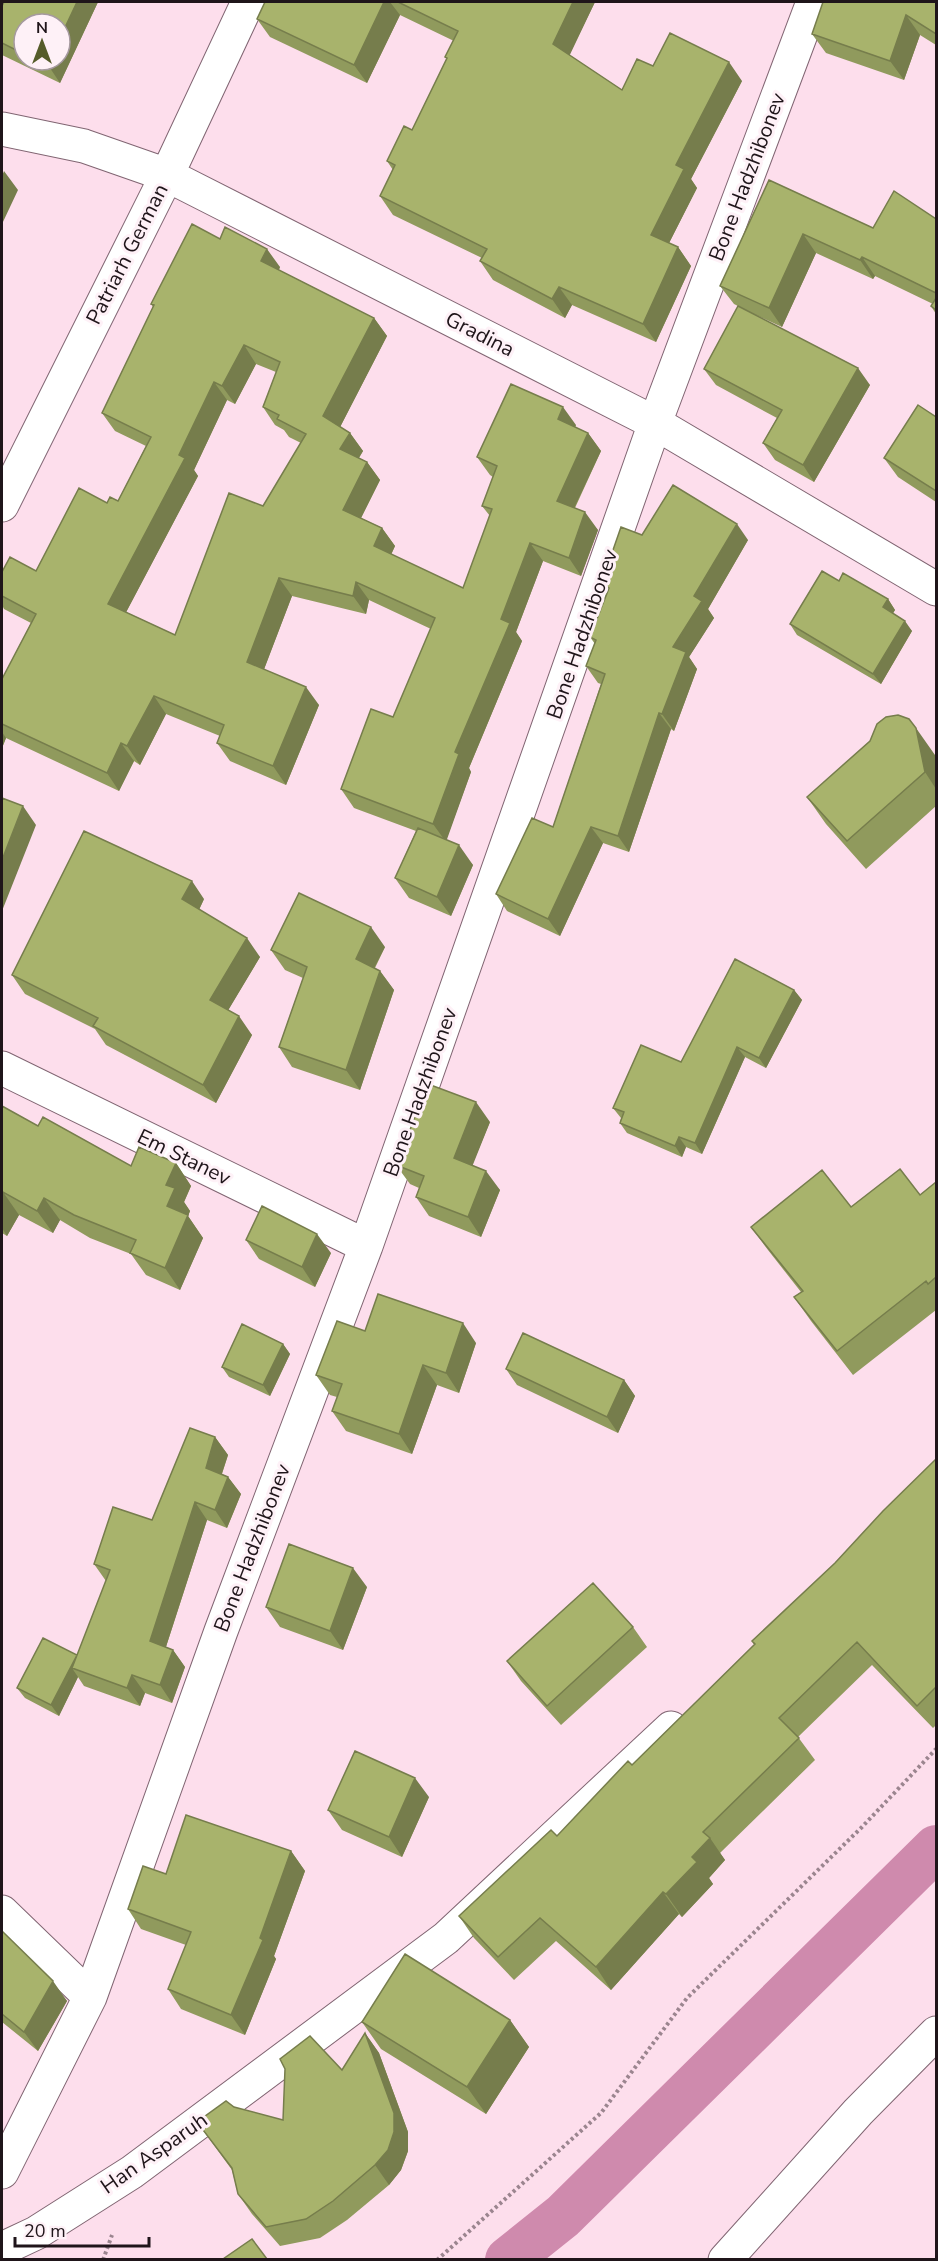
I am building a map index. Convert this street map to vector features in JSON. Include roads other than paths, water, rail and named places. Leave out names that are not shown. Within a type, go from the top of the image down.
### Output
[{"type":"street","name":"Patriarh German","points":[[2,505],[167,175],[248,2]]},
{"type":"street","name":"Bone Hadzhibonev","points":[[2,2172],[90,1997],[221,1631],[366,1246],[655,423],[813,2]]},
{"type":"street","name":"Gradina","points":[[2,129],[84,146],[167,175],[655,423],[936,589]]},
{"type":"street","name":"Em Stanev","points":[[2,1068],[366,1246]]},
{"type":"street","name":"Han Asparuh","points":[[2,2248],[36,2233],[132,2172],[446,1938],[690,1710]]},
{"type":"street","points":[[2,1912],[90,1997]]},
{"type":"street","points":[[724,2259],[858,2112],[936,2033]]},
{"type":"waterway","points":[[508,2260],[563,2216],[936,1848]]}]
